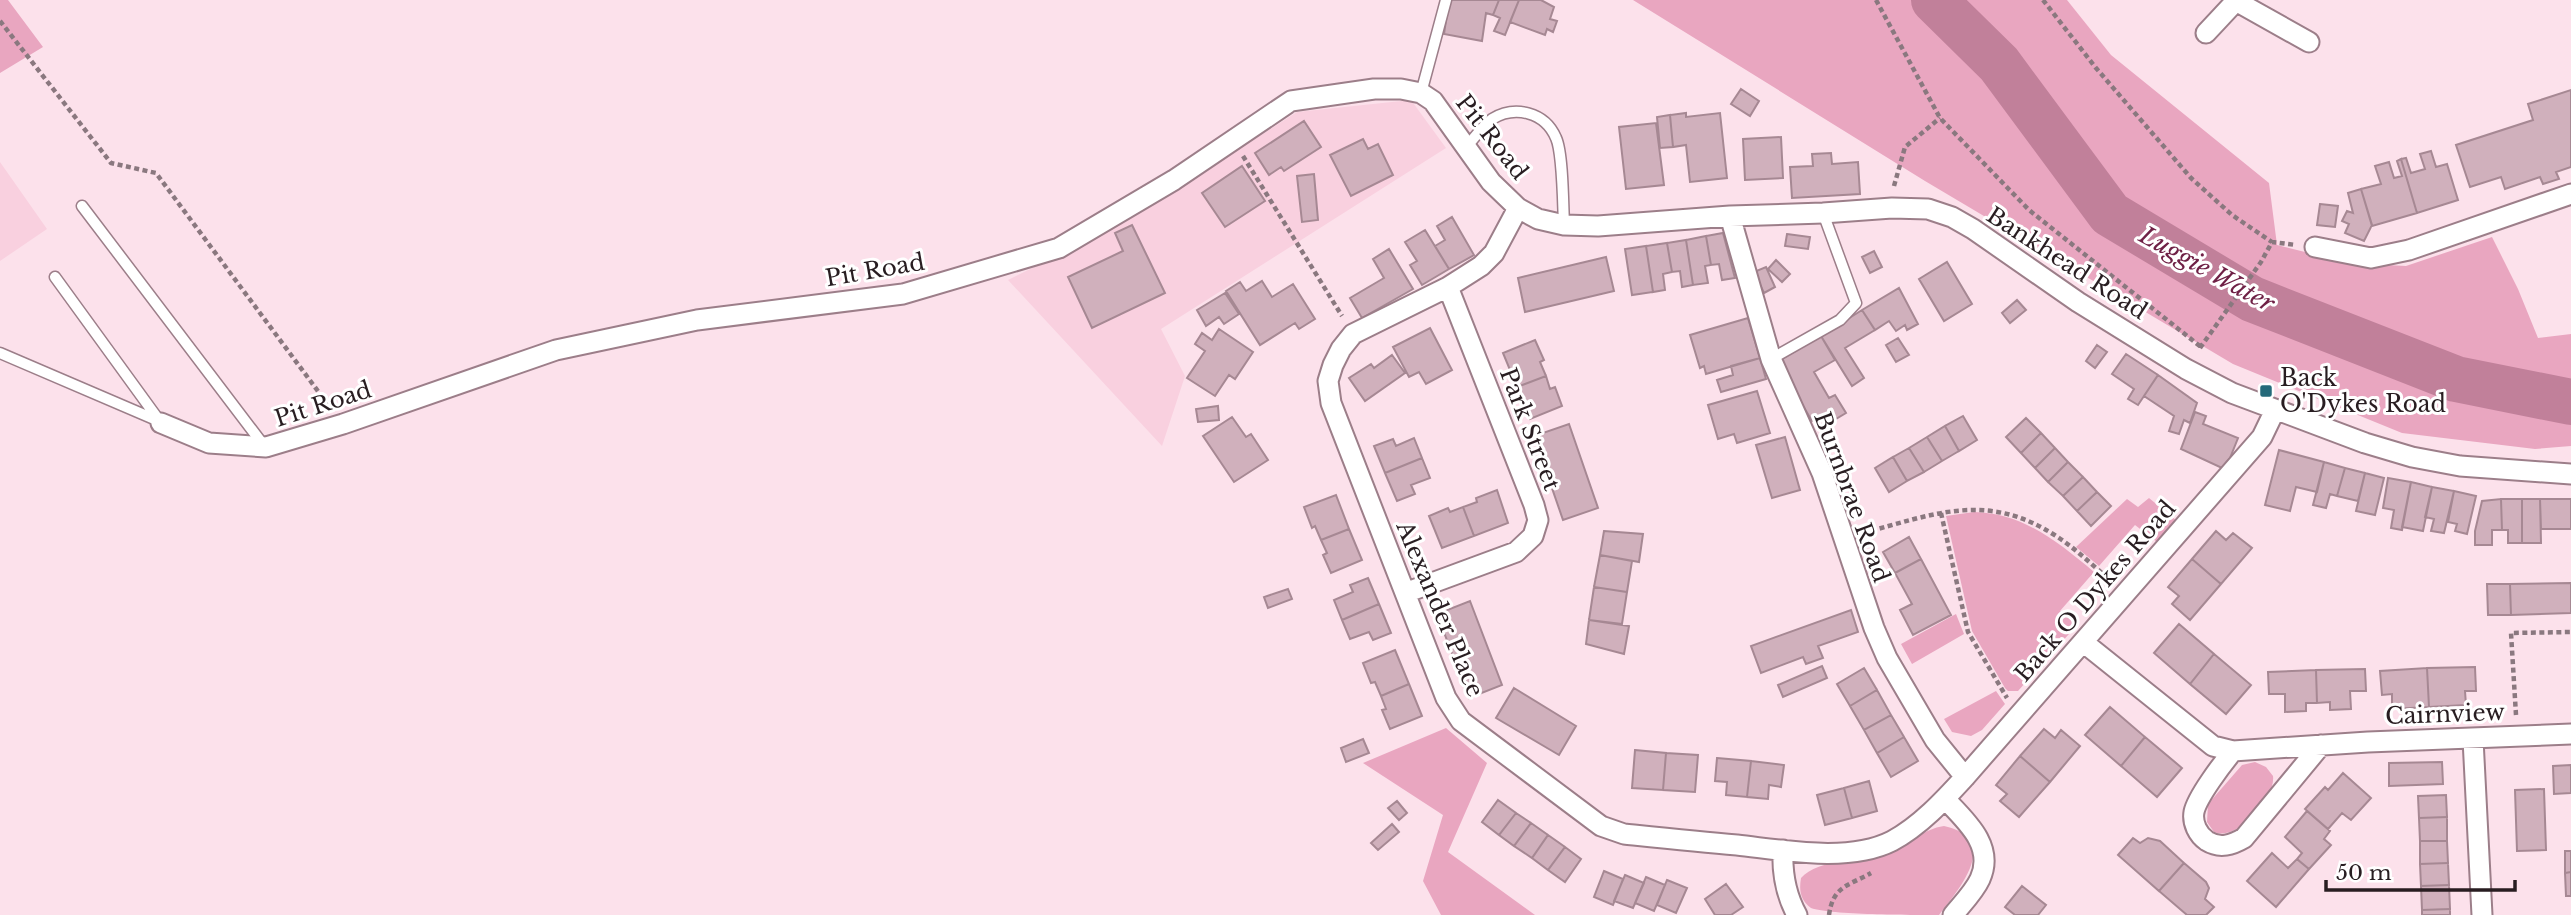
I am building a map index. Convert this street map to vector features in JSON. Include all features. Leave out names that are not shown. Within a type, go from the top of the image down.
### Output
[{"type":"street","points":[[2206,33],[2234,1],[2309,42]]},
{"type":"street","name":"Pit Road","points":[[161,423],[209,443],[266,447],[343,424],[556,350],[697,320],[903,294],[1059,248],[1174,180],[1291,101],[1374,89],[1401,89],[1421,93],[1433,101],[1491,182],[1518,208]]},
{"type":"street","points":[[2315,247],[2371,257],[2409,250],[2571,194]]},
{"type":"street","points":[[1353,334],[1448,287],[1481,266],[1494,253],[1518,208]]},
{"type":"street","name":"Bankhead Road","points":[[1518,208],[1538,219],[1564,225],[1598,226],[1730,216],[1823,214],[1892,208],[1928,209],[1952,217],[1973,229],[2078,302],[2186,369],[2232,393],[2365,443],[2412,457],[2460,466],[2571,474]]},
{"type":"street","name":"Burnbrae Road","points":[[1730,216],[1771,359],[1822,473],[1874,628],[1935,740],[1965,777]]},
{"type":"street","name":"Park Street","points":[[1405,593],[1516,552],[1533,536],[1538,520],[1448,287]]},
{"type":"street","name":"Alexander Place","points":[[1353,334],[1333,365],[1328,382],[1331,403],[1446,698],[1461,721],[1601,825],[1624,834],[1783,850],[1839,852],[1864,849],[1891,841],[1910,829],[1945,799]]},
{"type":"street","name":"Back O Dykes Road","points":[[1945,799],[2262,437],[2275,410]]},
{"type":"street","name":"Cairnview","points":[[2083,642],[2213,746],[2233,751],[2321,744],[2571,734]]},
{"type":"street","points":[[2473,738],[2482,915]]},
{"type":"street","points":[[2233,751],[2220,767],[2194,811],[2197,830],[2211,844],[2231,845],[2244,838],[2321,744]]},
{"type":"street","points":[[1945,799],[1968,823],[1983,850],[1984,865],[1979,881],[1953,915]]},
{"type":"street","points":[[1783,850],[1783,872],[1791,904],[1797,915]]},
{"type":"lane","points":[[1421,93],[1446,0]]},
{"type":"lane","points":[[1466,148],[1491,120],[1508,112],[1526,111],[1540,117],[1558,139],[1564,225]]},
{"type":"lane","points":[[82,206],[266,447]]},
{"type":"lane","points":[[1771,359],[1840,320],[1856,303],[1823,214]]},
{"type":"lane","points":[[55,277],[161,423]]},
{"type":"lane","points":[[0,353],[161,423]]},
{"type":"path","points":[[1876,0],[1940,118],[2029,210],[2201,347]]},
{"type":"path","points":[[2043,0],[2096,68],[2191,178],[2232,215],[2272,242],[2315,247]]},
{"type":"path","points":[[0,21],[111,163],[156,173],[343,424]]},
{"type":"path","points":[[1895,177],[1905,147],[1940,118]]},
{"type":"path","points":[[1233,140],[1353,334]]},
{"type":"path","points":[[2186,369],[2217,321],[2261,262],[2272,242]]},
{"type":"path","points":[[1842,538],[1941,513],[1974,509],[1994,510],[2026,520],[2057,537],[2126,594]]},
{"type":"path","points":[[1941,513],[1968,632],[2018,717]]},
{"type":"path","points":[[2517,736],[2511,633],[2571,632]]},
{"type":"path","points":[[1978,665],[1986,662]]},
{"type":"path","points":[[1829,915],[1832,897],[1887,859],[1891,841]]},
{"type":"shaded area","points":[[0,0],[8,0],[43,47],[0,73]]},
{"type":"shaded area","points":[[1633,0],[2067,0],[2111,55],[2269,183],[2277,245],[2349,263],[2406,266],[2492,237],[2518,289],[2538,338],[2571,334],[2571,446],[2535,449],[2402,433],[2233,364],[1925,181]]},
{"type":"shaded area","points":[[1411,100],[1446,148],[1161,329],[1185,376],[1162,446],[1008,280],[1129,220],[1297,112]]},
{"type":"shaded area","points":[[0,162],[47,229],[0,261]]},
{"type":"shaded area","points":[[2149,498],[2177,521],[2157,542],[2135,525],[2099,566],[2076,547],[2127,499],[2138,507]]},
{"type":"shaded area","points":[[1974,512],[2008,518],[2039,531],[2094,572],[2060,611],[2077,625],[2018,691],[2008,691],[2005,688],[1972,631],[1946,516]]},
{"type":"shaded area","points":[[1956,614],[1964,634],[1912,664],[1901,644]]},
{"type":"shaded area","points":[[1996,691],[2005,704],[1982,730],[1971,736],[1952,732],[1944,719]]},
{"type":"shaded area","points":[[1446,728],[1487,763],[1448,852],[1535,915],[1441,915],[1423,881],[1443,815],[1363,763]]},
{"type":"shaded area","points":[[2255,762],[2266,767],[2273,776],[2272,785],[2262,806],[2254,816],[2234,830],[2214,832],[2207,822],[2208,804],[2242,765]]},
{"type":"shaded area","points":[[1944,826],[1962,833],[1971,842],[1973,853],[1971,866],[1964,879],[1939,915],[1836,912],[1811,908],[1802,898],[1801,878],[1809,872],[1831,863],[1895,849],[1930,830]]},
{"type":"building","points":[[1449,0],[1499,0],[1493,15],[1486,13],[1482,41],[1444,34]]},
{"type":"building","points":[[1499,0],[1519,0],[1505,35],[1494,31],[1500,18],[1493,15]]},
{"type":"building","points":[[1519,0],[1541,0],[1554,7],[1550,19],[1557,21],[1553,32],[1547,29],[1545,35],[1510,22]]},
{"type":"building","points":[[1741,89],[1759,101],[1750,116],[1731,104]]},
{"type":"building","points":[[2571,90],[2571,167],[2556,172],[2559,179],[2543,184],[2540,177],[2505,189],[2501,177],[2470,187],[2456,145],[2533,120],[2528,104]]},
{"type":"building","points":[[1686,113],[1686,117],[1720,113],[1727,178],[1690,182],[1686,145],[1673,147],[1670,115]]},
{"type":"building","points":[[1670,115],[1673,147],[1660,148],[1657,117]]},
{"type":"building","points":[[1304,121],[1321,147],[1284,171],[1281,167],[1269,175],[1255,153]]},
{"type":"building","points":[[1656,123],[1664,185],[1626,189],[1619,127]]},
{"type":"building","points":[[1781,137],[1783,178],[1745,180],[1743,139]]},
{"type":"building","points":[[1363,139],[1368,149],[1378,144],[1393,175],[1351,196],[1330,155]]},
{"type":"building","points":[[2431,151],[2436,167],[2447,164],[2458,200],[2417,213],[2401,159],[2406,158],[2411,173],[2425,169],[2420,154]]},
{"type":"building","points":[[1831,153],[1832,164],[1858,162],[1860,194],[1792,198],[1790,167],[1813,166],[1812,154]]},
{"type":"building","points":[[2401,159],[2417,213],[2372,226],[2361,189],[2381,184],[2375,166],[2389,162],[2394,178],[2402,176],[2397,161]]},
{"type":"building","points":[[1242,166],[1265,201],[1225,227],[1202,193]]},
{"type":"building","points":[[1314,174],[1318,220],[1302,222],[1297,176]]},
{"type":"building","points":[[2361,189],[2372,225],[2364,241],[2345,233],[2349,224],[2342,221],[2347,211],[2353,213],[2348,193]]},
{"type":"building","points":[[2320,204],[2338,206],[2335,227],[2317,225]]},
{"type":"building","points":[[1452,217],[1474,255],[1449,269],[1435,246],[1445,240],[1437,226]]},
{"type":"building","points":[[1132,225],[1165,293],[1092,328],[1068,277],[1123,251],[1115,233]]},
{"type":"building","points":[[1425,230],[1449,269],[1422,285],[1410,265],[1417,261],[1405,242]]},
{"type":"building","points":[[1723,233],[1735,278],[1722,280],[1719,264],[1711,265],[1706,236]]},
{"type":"building","points":[[1787,234],[1810,237],[1808,249],[1785,246]]},
{"type":"building","points":[[1706,236],[1711,265],[1705,266],[1708,283],[1693,285],[1686,240]]},
{"type":"building","points":[[1686,240],[1693,285],[1682,287],[1680,271],[1672,272],[1667,243]]},
{"type":"building","points":[[1667,243],[1672,272],[1663,274],[1665,290],[1653,292],[1646,246]]},
{"type":"building","points":[[1646,246],[1653,292],[1632,295],[1625,249]]},
{"type":"building","points":[[1389,249],[1413,289],[1362,318],[1350,298],[1384,278],[1373,259]]},
{"type":"building","points":[[1874,251],[1882,267],[1870,273],[1862,257]]},
{"type":"building","points":[[1606,257],[1614,291],[1525,312],[1518,278]]},
{"type":"building","points":[[1776,260],[1790,274],[1782,282],[1768,269]]},
{"type":"building","points":[[1947,262],[1972,304],[1944,321],[1919,279]]},
{"type":"building","points":[[1766,267],[1775,287],[1764,293],[1754,272]]},
{"type":"building","points":[[1262,281],[1272,297],[1293,284],[1315,319],[1299,329],[1295,323],[1260,345],[1226,291],[1240,282],[1246,291]]},
{"type":"building","points":[[1899,288],[1918,324],[1907,330],[1905,325],[1896,331],[1889,321],[1875,330],[1862,310]]},
{"type":"building","points":[[1225,293],[1239,314],[1224,324],[1219,317],[1206,326],[1197,310]]},
{"type":"building","points":[[2017,300],[2026,310],[2010,323],[2002,313]]},
{"type":"building","points":[[1862,310],[1875,330],[1845,348],[1864,378],[1852,386],[1821,336]]},
{"type":"building","points":[[1748,318],[1760,358],[1706,374],[1704,366],[1700,368],[1690,335]]},
{"type":"building","points":[[1430,328],[1452,370],[1426,384],[1419,372],[1409,377],[1393,347]]},
{"type":"building","points":[[1219,329],[1253,352],[1235,379],[1229,375],[1215,396],[1187,378],[1205,351],[1195,344],[1202,333],[1212,340]]},
{"type":"building","points":[[1821,336],[1835,360],[1814,372],[1829,398],[1835,395],[1846,413],[1829,423],[1824,414],[1812,421],[1777,362]]},
{"type":"building","points":[[1898,338],[1909,355],[1896,362],[1886,345]]},
{"type":"building","points":[[1535,340],[1544,360],[1540,362],[1546,376],[1517,387],[1503,353]]},
{"type":"building","points":[[2097,345],[2107,352],[2095,368],[2086,361]]},
{"type":"building","points":[[2126,354],[2158,375],[2138,405],[2128,399],[2134,389],[2112,374]]},
{"type":"building","points":[[1392,355],[1405,373],[1365,401],[1349,378],[1371,364],[1374,368]]},
{"type":"building","points":[[1760,358],[1766,379],[1721,392],[1717,380],[1733,375],[1731,366]]},
{"type":"building","points":[[2158,375],[2197,403],[2190,423],[2184,420],[2179,434],[2169,431],[2174,416],[2144,396]]},
{"type":"building","points":[[1546,376],[1550,389],[1555,387],[1562,406],[1530,419],[1517,387]]},
{"type":"building","points":[[1757,391],[1770,433],[1737,443],[1734,434],[1718,439],[1708,405]]},
{"type":"building","points":[[1218,406],[1219,420],[1198,422],[1196,409]]},
{"type":"building","points":[[2195,412],[2206,416],[2203,424],[2238,438],[2230,458],[2222,468],[2181,449]]},
{"type":"building","points":[[1963,416],[1977,440],[1959,451],[1945,426]]},
{"type":"building","points":[[1232,417],[1246,437],[1251,434],[1268,460],[1234,482],[1203,436]]},
{"type":"building","points":[[2026,418],[2041,433],[2021,453],[2006,437]]},
{"type":"building","points":[[1569,424],[1598,508],[1563,520],[1534,436]]},
{"type":"building","points":[[1945,426],[1959,451],[1942,461],[1927,437]]},
{"type":"building","points":[[2041,433],[2055,448],[2035,468],[2021,453]]},
{"type":"building","points":[[1785,437],[1800,490],[1772,498],[1756,445]]},
{"type":"building","points":[[1927,437],[1942,461],[1924,472],[1909,448]]},
{"type":"building","points":[[1414,438],[1422,458],[1385,473],[1374,446],[1393,439],[1396,446]]},
{"type":"building","points":[[1909,448],[1924,472],[1907,481],[1893,457]]},
{"type":"building","points":[[2055,448],[2068,462],[2048,482],[2035,468]]},
{"type":"building","points":[[2279,450],[2324,462],[2317,492],[2296,487],[2290,511],[2265,505]]},
{"type":"building","points":[[1893,457],[1907,481],[1889,492],[1875,468]]},
{"type":"building","points":[[1422,458],[1430,478],[1411,485],[1415,494],[1397,501],[1385,473]]},
{"type":"building","points":[[2068,462],[2083,477],[2063,496],[2048,482]]},
{"type":"building","points":[[2324,462],[2345,468],[2337,496],[2330,494],[2326,508],[2313,505]]},
{"type":"building","points":[[2345,468],[2365,473],[2358,501],[2337,496]]},
{"type":"building","points":[[2365,473],[2384,478],[2375,515],[2356,511]]},
{"type":"building","points":[[2083,477],[2097,492],[2077,511],[2063,496]]},
{"type":"building","points":[[2388,478],[2411,482],[2402,530],[2391,528],[2394,510],[2383,508]]},
{"type":"building","points":[[2411,482],[2432,487],[2423,531],[2402,527]]},
{"type":"building","points":[[2432,487],[2454,491],[2444,533],[2431,531],[2434,519],[2425,517]]},
{"type":"building","points":[[1497,490],[1508,523],[1474,536],[1463,507],[1477,502],[1476,498]]},
{"type":"building","points":[[2454,491],[2476,496],[2467,534],[2455,531],[2457,524],[2448,522]]},
{"type":"building","points":[[2097,492],[2111,506],[2091,526],[2077,511]]},
{"type":"building","points":[[1336,495],[1349,529],[1321,540],[1315,526],[1312,528],[1304,507]]},
{"type":"building","points":[[2501,499],[2522,499],[2522,543],[2508,543],[2508,530],[2502,530]]},
{"type":"building","points":[[2501,499],[2502,530],[2492,530],[2492,545],[2475,545],[2475,531],[2482,501]]},
{"type":"building","points":[[2522,499],[2540,499],[2541,543],[2522,543]]},
{"type":"building","points":[[2540,499],[2571,499],[2571,529],[2541,529]]},
{"type":"building","points":[[1463,507],[1474,536],[1442,548],[1429,516],[1448,508],[1450,512]]},
{"type":"building","points":[[1349,529],[1362,560],[1331,573],[1323,555],[1327,553],[1321,540]]},
{"type":"building","points":[[1604,531],[1643,534],[1639,562],[1600,555]]},
{"type":"building","points":[[2216,531],[2226,540],[2233,533],[2252,548],[2221,584],[2192,559]]},
{"type":"building","points":[[1909,537],[1921,559],[1895,573],[1883,552]]},
{"type":"building","points":[[1600,555],[1632,561],[1627,592],[1594,587]]},
{"type":"building","points":[[1921,559],[1951,615],[1913,635],[1900,610],[1912,604],[1895,573]]},
{"type":"building","points":[[2192,559],[2221,584],[2190,620],[2172,604],[2179,596],[2168,587]]},
{"type":"building","points":[[1368,578],[1379,604],[1342,620],[1334,600],[1353,592],[1350,585]]},
{"type":"building","points":[[2571,583],[2571,613],[2511,615],[2510,584]]},
{"type":"building","points":[[2487,584],[2510,584],[2511,615],[2488,615]]},
{"type":"building","points":[[1594,587],[1627,592],[1622,624],[1589,620]]},
{"type":"building","points":[[1288,589],[1292,599],[1268,608],[1264,597]]},
{"type":"building","points":[[1470,601],[1502,685],[1469,698],[1437,614]]},
{"type":"building","points":[[1379,604],[1391,633],[1373,640],[1369,632],[1350,639],[1342,620]]},
{"type":"building","points":[[1851,610],[1858,632],[1818,646],[1823,658],[1806,664],[1803,657],[1761,673],[1751,646]]},
{"type":"building","points":[[1589,620],[1629,626],[1624,654],[1586,644]]},
{"type":"building","points":[[2179,624],[2214,654],[2190,684],[2154,653]]},
{"type":"building","points":[[1395,650],[1409,684],[1381,696],[1375,682],[1371,683],[1363,663]]},
{"type":"building","points":[[2214,654],[2251,685],[2226,714],[2190,684]]},
{"type":"building","points":[[1822,666],[1827,678],[1783,697],[1778,685]]},
{"type":"building","points":[[2475,667],[2476,691],[2465,691],[2466,705],[2429,707],[2427,668]]},
{"type":"building","points":[[1864,668],[1877,690],[1850,706],[1837,684]]},
{"type":"building","points":[[2427,668],[2429,707],[2392,709],[2392,694],[2382,695],[2380,671]]},
{"type":"building","points":[[2365,669],[2366,691],[2350,691],[2351,709],[2330,710],[2330,702],[2317,703],[2316,670]]},
{"type":"building","points":[[2316,670],[2317,703],[2306,703],[2306,711],[2285,712],[2285,694],[2269,694],[2268,672]]},
{"type":"building","points":[[1409,684],[1422,716],[1390,729],[1382,710],[1386,709],[1381,696]]},
{"type":"building","points":[[1514,688],[1576,726],[1559,755],[1496,718]]},
{"type":"building","points":[[1877,690],[1891,715],[1864,730],[1850,706]]},
{"type":"building","points":[[2110,707],[2145,737],[2121,766],[2085,735]]},
{"type":"building","points":[[1891,715],[1904,737],[1877,753],[1864,730]]},
{"type":"building","points":[[2044,729],[2055,738],[2061,730],[2080,746],[2050,782],[2020,756]]},
{"type":"building","points":[[1904,737],[1918,761],[1891,777],[1877,753]]},
{"type":"building","points":[[2145,737],[2182,768],[2157,797],[2121,766]]},
{"type":"building","points":[[1363,739],[1369,753],[1346,762],[1341,748]]},
{"type":"building","points":[[1635,750],[1666,753],[1663,790],[1632,788]]},
{"type":"building","points":[[1666,753],[1698,755],[1695,792],[1663,790]]},
{"type":"building","points":[[2020,756],[2050,782],[2019,817],[2000,801],[2007,794],[1996,785]]},
{"type":"building","points":[[1717,758],[1751,761],[1747,797],[1726,795],[1727,782],[1715,781]]},
{"type":"building","points":[[1751,761],[1784,765],[1781,787],[1769,785],[1768,799],[1747,797]]},
{"type":"building","points":[[2442,762],[2443,784],[2389,786],[2389,763]]},
{"type":"building","points":[[2571,765],[2571,793],[2554,794],[2553,766]]},
{"type":"building","points":[[2343,773],[2371,798],[2351,820],[2342,813],[2328,829],[2305,809],[2325,787],[2328,790]]},
{"type":"building","points":[[1869,781],[1877,811],[1852,818],[1844,788]]},
{"type":"building","points":[[1844,788],[1852,818],[1825,825],[1817,795]]},
{"type":"building","points":[[2544,789],[2546,850],[2517,851],[2515,790]]},
{"type":"building","points":[[2446,795],[2447,817],[2419,818],[2418,796]]},
{"type":"building","points":[[1498,800],[1516,813],[1499,835],[1482,822]]},
{"type":"building","points":[[1397,801],[1407,813],[1399,820],[1388,808]]},
{"type":"building","points":[[2307,811],[2330,831],[2324,839],[2331,845],[2309,869],[2297,859],[2302,853],[2285,837]]},
{"type":"building","points":[[1516,813],[1531,823],[1514,846],[1499,835]]},
{"type":"building","points":[[2447,817],[2447,841],[2420,841],[2419,818]]},
{"type":"building","points":[[1531,823],[1548,835],[1532,858],[1514,846]]},
{"type":"building","points":[[1392,824],[1399,832],[1378,850],[1371,843]]},
{"type":"building","points":[[1548,835],[1565,847],[1548,870],[1532,858]]},
{"type":"building","points":[[2133,838],[2140,843],[2148,838],[2160,841],[2184,863],[2159,891],[2118,855]]},
{"type":"building","points":[[2420,841],[2447,841],[2448,863],[2420,864]]},
{"type":"building","points":[[1565,847],[1581,859],[1565,882],[1548,870]]},
{"type":"building","points":[[2565,851],[2571,851],[2571,872],[2565,873]]},
{"type":"building","points":[[2272,853],[2288,868],[2297,859],[2309,869],[2276,907],[2247,881]]},
{"type":"building","points":[[2184,863],[2206,882],[2209,888],[2205,899],[2214,907],[2206,915],[2187,915],[2159,891]]},
{"type":"building","points":[[2448,863],[2449,885],[2421,886],[2420,864]]},
{"type":"building","points":[[1604,871],[1623,879],[1613,905],[1594,897]]},
{"type":"building","points":[[2571,872],[2571,896],[2566,896],[2565,873]]},
{"type":"building","points":[[1625,875],[1644,883],[1633,908],[1614,901]]},
{"type":"building","points":[[1646,877],[1665,885],[1654,911],[1635,903]]},
{"type":"building","points":[[1667,880],[1687,888],[1676,913],[1657,905]]},
{"type":"building","points":[[1726,884],[1743,907],[1731,915],[1715,915],[1705,899]]},
{"type":"building","points":[[2449,885],[2450,909],[2422,910],[2421,886]]},
{"type":"building","points":[[2022,886],[2046,905],[2038,915],[2015,915],[2005,907]]},
{"type":"building","points":[[2450,909],[2450,915],[2422,915],[2422,910]]},
{"type":"waterway","name":"Luggie Water","points":[[1934,0],[1999,64],[2110,214],[2252,299],[2456,379],[2571,402]]},
{"type":"place","name":"Back O'Dykes Road","points":[[2266,391]]}]
